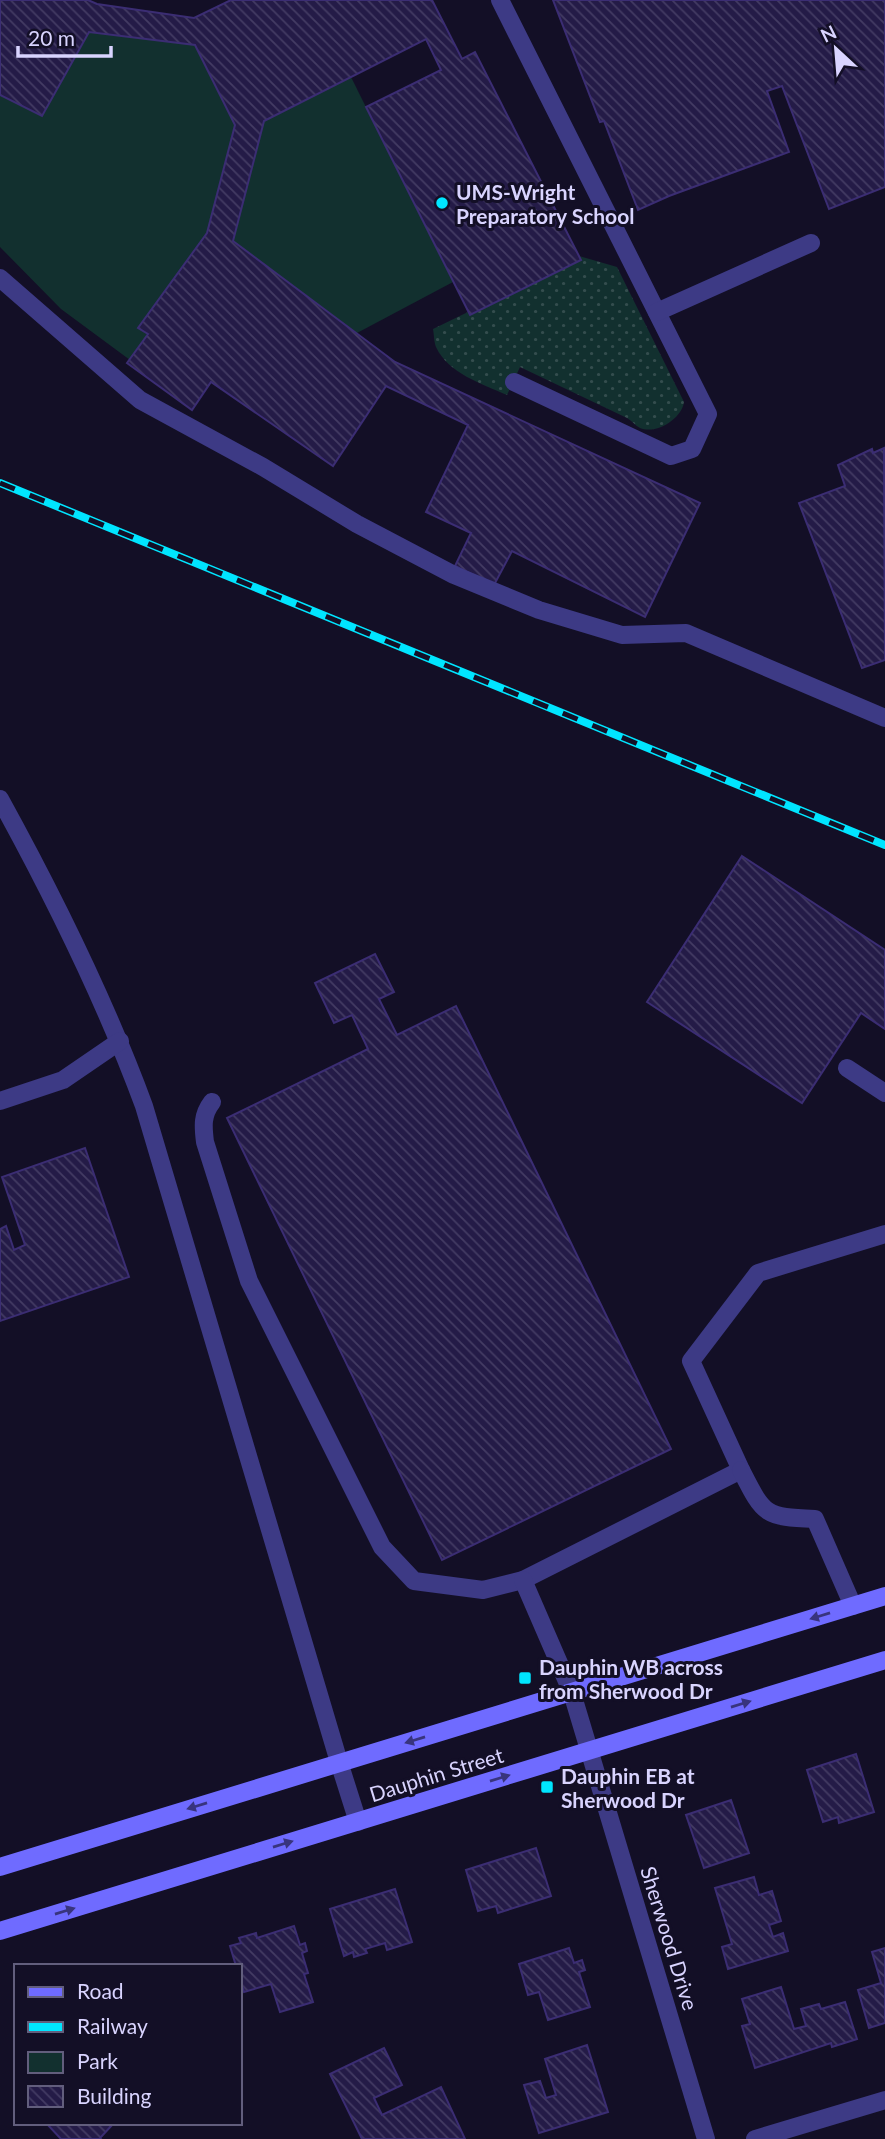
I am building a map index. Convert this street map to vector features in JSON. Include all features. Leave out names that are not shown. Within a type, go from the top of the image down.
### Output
[{"type":"main road","name":"Dauphin Street","points":[[0,1867],[885,1596]]},
{"type":"main road","name":"Dauphin Street","points":[[0,1931],[885,1660]]},
{"type":"street","points":[[500,0],[708,414],[692,449],[671,456],[514,382]]},
{"type":"street","points":[[657,312],[811,243]]},
{"type":"street","points":[[0,278],[140,400],[263,467],[357,524],[454,575],[539,610],[622,635],[686,633],[885,719]]},
{"type":"street","points":[[0,799],[51,892],[120,1041],[148,1119],[358,1822]]},
{"type":"street","points":[[0,1101],[63,1080],[120,1041]]},
{"type":"street","points":[[847,1068],[885,1093]]},
{"type":"street","points":[[212,1102],[206,1110],[203,1123],[205,1142],[250,1281],[383,1547],[414,1581],[483,1590],[523,1580],[741,1470]]},
{"type":"street","points":[[853,1606],[816,1519],[780,1518],[759,1506],[691,1361],[758,1273],[885,1234]]},
{"type":"street","name":"Sherwood Drive","points":[[523,1580],[572,1693],[706,2139]]},
{"type":"street","points":[[755,2139],[885,2100]]},
{"type":"green space","points":[[89,32],[195,45],[235,125],[207,233],[139,327],[148,334],[130,360],[61,309],[0,247],[0,95],[42,116]]},
{"type":"green space","points":[[351,77],[453,282],[357,333],[233,241],[264,121]]},
{"type":"green space","points":[[579,256],[617,267],[684,402],[679,414],[668,424],[647,430],[640,428],[627,418],[520,367],[507,395],[457,371],[441,356],[436,347],[433,329],[468,312],[471,315],[581,260]]},
{"type":"building","points":[[0,0],[88,0],[97,4],[194,18],[231,0],[432,0],[462,59],[475,52],[581,260],[470,315],[366,107],[441,70],[426,39],[264,121],[233,241],[395,362],[700,503],[645,617],[512,551],[494,585],[455,566],[471,533],[426,512],[468,425],[386,386],[333,466],[211,382],[192,410],[127,363],[148,334],[138,328],[207,233],[235,125],[195,45],[89,32],[42,116],[0,95]]},
{"type":"building","points":[[553,0],[885,0],[885,187],[829,209],[782,86],[767,91],[789,152],[638,210],[604,121],[600,122]]},
{"type":"building","points":[[884,448],[885,660],[862,668],[799,503],[845,486],[838,465],[872,449],[873,453]]},
{"type":"building","points":[[742,856],[885,950],[885,1029],[861,1013],[802,1103],[647,1002]]},
{"type":"building","points":[[375,954],[394,992],[379,999],[397,1035],[456,1006],[671,1449],[442,1560],[227,1118],[368,1049],[352,1015],[334,1023],[315,983]]},
{"type":"building","points":[[85,1148],[129,1277],[0,1321],[0,1229],[6,1226],[14,1250],[25,1245],[2,1177]]},
{"type":"building","points":[[856,1754],[874,1812],[839,1823],[838,1817],[823,1822],[807,1770]]},
{"type":"building","points":[[731,1800],[749,1853],[704,1868],[686,1815]]},
{"type":"building","points":[[536,1848],[551,1896],[498,1913],[496,1906],[478,1911],[466,1870]]},
{"type":"building","points":[[754,1877],[759,1895],[772,1891],[781,1921],[769,1925],[773,1937],[783,1933],[788,1951],[728,1969],[722,1947],[732,1944],[715,1888]]},
{"type":"building","points":[[395,1889],[412,1942],[387,1950],[385,1943],[365,1949],[367,1953],[354,1957],[353,1952],[344,1956],[330,1909]]},
{"type":"building","points":[[294,1926],[300,1945],[305,1943],[307,1951],[302,1953],[308,1973],[304,1974],[313,2002],[280,2012],[271,1984],[244,1992],[242,1964],[235,1964],[230,1946],[241,1943],[239,1938],[256,1933],[257,1938]]},
{"type":"building","points":[[569,1948],[574,1963],[582,1960],[585,1970],[579,1972],[590,2007],[548,2020],[539,1992],[528,1995],[519,1964]]},
{"type":"building","points":[[885,1948],[885,2023],[869,2028],[858,1990],[881,1983],[872,1952]]},
{"type":"building","points":[[781,1987],[794,2029],[806,2026],[801,2009],[819,2004],[821,2009],[845,2002],[857,2039],[832,2047],[831,2043],[755,2068],[742,2026],[750,2024],[742,1999]]},
{"type":"building","points":[[587,2045],[608,2112],[539,2133],[524,2085],[540,2081],[546,2098],[556,2095],[545,2059]]},
{"type":"building","points":[[384,2048],[402,2085],[374,2098],[382,2115],[441,2087],[465,2139],[362,2139],[330,2074]]},
{"type":"building","points":[[48,2125],[112,2125],[101,2139],[61,2139]]},
{"type":"railway","points":[[0,483],[885,845]]},
{"type":"place","name":"UMS-Wright Preparatory School","points":[[442,203]]},
{"type":"place","name":"Dauphin WB across from Sherwood Dr","points":[[525,1678]]},
{"type":"place","name":"Dauphin EB at Sherwood Dr","points":[[547,1787]]}]
